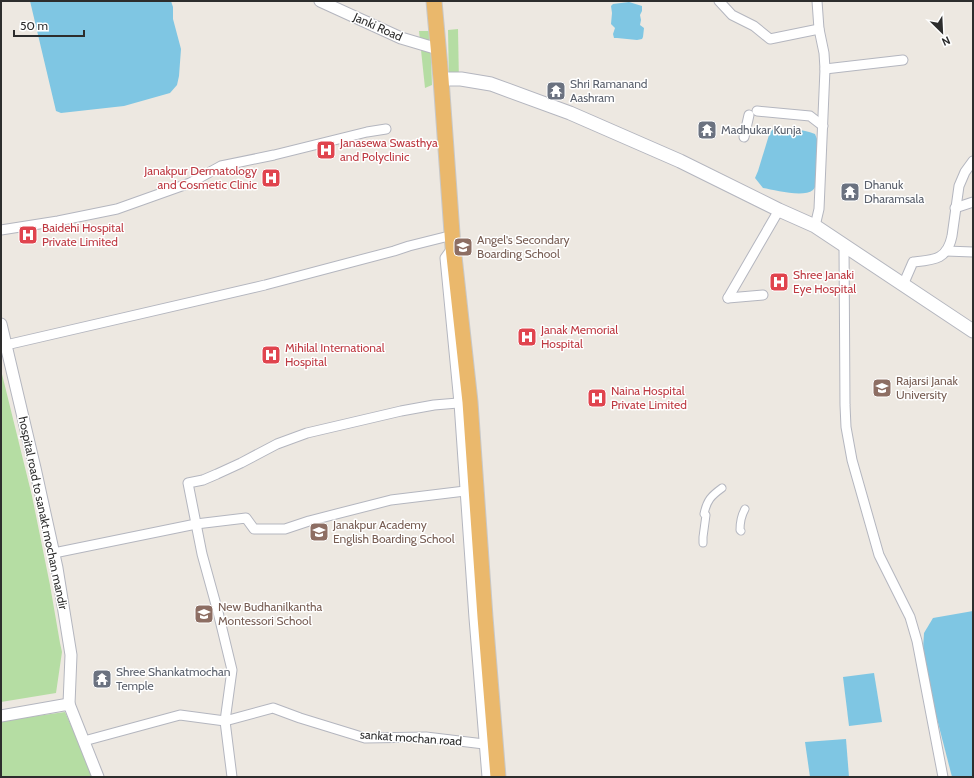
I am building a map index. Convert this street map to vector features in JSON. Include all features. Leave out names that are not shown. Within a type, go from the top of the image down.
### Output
[{"type":"highway","points":[[434,1],[464,402],[485,618],[498,777]]},
{"type":"main road","points":[[441,79],[461,79],[491,84],[570,113],[680,162],[815,226],[973,331]]},
{"type":"street","name":"Janki Road","points":[[320,1],[401,38],[438,49]]},
{"type":"street","points":[[719,1],[732,15],[754,26],[770,39],[819,29]]},
{"type":"street","points":[[815,226],[819,209],[825,69],[824,53],[819,29],[817,1]]},
{"type":"street","points":[[825,69],[903,60]]},
{"type":"street","points":[[757,111],[810,116],[823,126]]},
{"type":"street","points":[[744,137],[749,115]]},
{"type":"street","points":[[1,230],[58,222],[117,209],[190,182],[221,166],[274,155],[367,132],[386,129]]},
{"type":"street","points":[[903,285],[913,262],[935,259],[946,251],[950,244],[958,186],[965,172],[973,161]]},
{"type":"street","points":[[955,208],[973,202]]},
{"type":"street","points":[[763,295],[728,298],[779,210]]},
{"type":"street","points":[[6,345],[265,285],[410,246],[453,241]]},
{"type":"street","points":[[844,245],[845,412],[848,442],[879,555],[910,617],[917,641],[943,777]]},
{"type":"street","points":[[946,251],[973,252]]},
{"type":"street","name":"hospital road to sanakt mochan mandir","points":[[1,324],[54,553],[72,655],[69,704]]},
{"type":"street","points":[[232,777],[225,721],[232,670],[202,554],[188,483],[203,480],[241,463],[277,444],[307,433],[401,411],[434,405],[464,402],[465,491],[487,777]]},
{"type":"street","points":[[703,543],[706,515],[704,514],[706,505],[710,497],[722,488]]},
{"type":"street","points":[[54,553],[196,524],[246,518],[254,529],[285,529],[309,521],[391,500],[465,491]]},
{"type":"street","points":[[741,531],[740,524],[742,514],[745,509]]},
{"type":"street","points":[[1,716],[69,704],[98,777]]},
{"type":"street","name":"sankat mochan road","points":[[84,741],[180,715],[225,721],[274,708],[300,718],[365,738],[426,737],[484,744]]},
{"type":"green space","points":[[458,29],[459,84],[449,84],[448,30]]},
{"type":"green space","points":[[419,31],[430,31],[432,85],[425,88]]},
{"type":"green space","points":[[1,370],[32,496],[62,652],[56,693],[1,702]]},
{"type":"green space","points":[[65,712],[94,777],[1,777],[1,721]]},
{"type":"water","points":[[30,1],[171,1],[173,7],[173,19],[181,49],[177,85],[170,93],[124,106],[61,113],[56,111]]},
{"type":"water","points":[[629,2],[642,6],[640,25],[644,28],[642,39],[614,38],[613,34],[615,28],[611,24],[611,6],[613,4]]},
{"type":"water","points":[[775,128],[795,129],[815,134],[817,139],[817,182],[813,190],[803,193],[781,192],[763,188],[755,178],[769,135]]},
{"type":"water","points":[[973,611],[973,777],[952,777],[935,711],[923,649],[924,633],[933,618]]},
{"type":"water","points":[[874,673],[882,722],[849,726],[843,677]]},
{"type":"water","points":[[846,739],[849,777],[810,777],[805,742]]},
{"type":"place","name":"Shri Ramanand Aashram","points":[[556,91]]},
{"type":"place","name":"Madhukar Kunja","points":[[707,130]]},
{"type":"place","name":"Janasewa Swasthya and Polyclinic","points":[[326,150]]},
{"type":"place","name":"Janakpur Dermatology and Cosmetic Clinic","points":[[271,178]]},
{"type":"place","name":"Dhanuk Dharamsala","points":[[850,192]]},
{"type":"place","name":"Baidehi Hospital Private Limited","points":[[28,235]]},
{"type":"place","name":"Angel's Secondary Boarding School","points":[[463,247]]},
{"type":"place","name":"Shree Janaki Eye Hospital","points":[[779,282]]},
{"type":"place","name":"Janak Memorial Hospital","points":[[527,337]]},
{"type":"place","name":"Mihilal International Hospital","points":[[271,355]]},
{"type":"place","name":"Rajarsi Janak University","points":[[882,388]]},
{"type":"place","name":"Naina Hospital Private Limited","points":[[597,398]]},
{"type":"place","name":"Janakpur Academy English Boarding School","points":[[319,532]]},
{"type":"place","name":"New Budhanilkantha Montessori School","points":[[204,614]]},
{"type":"place","name":"Shree Shankatmochan Temple","points":[[102,679]]}]
